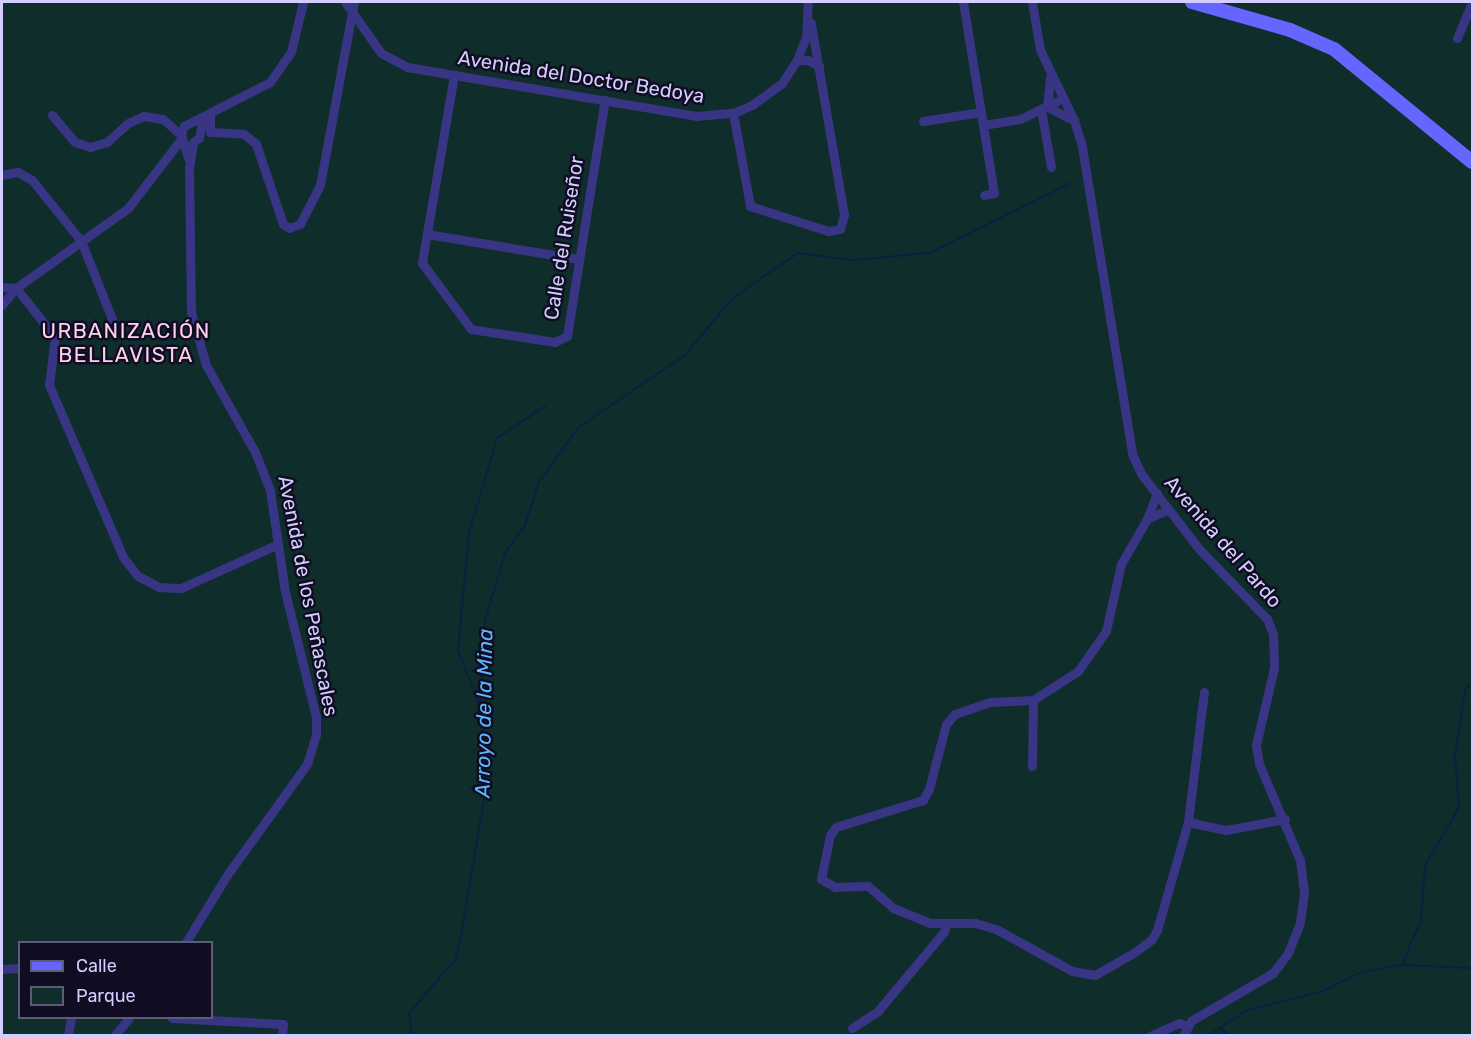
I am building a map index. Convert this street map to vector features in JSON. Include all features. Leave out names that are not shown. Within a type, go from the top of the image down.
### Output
[{"type":"main road","points":[[1192,2],[1290,30],[1334,49],[1473,162]]},
{"type":"street","points":[[2,305],[16,288],[129,208],[186,135],[207,116],[270,82],[291,52],[303,6],[312,2]]},
{"type":"street","name":"Avenida del Doctor Bedoya","points":[[345,2],[353,6],[374,45],[393,61],[454,75],[696,116],[733,113],[766,97],[797,60],[809,12],[808,2]]},
{"type":"street","points":[[963,2],[994,193],[984,195]]},
{"type":"street","name":"Avenida del Pardo","points":[[1032,2],[1040,50],[1074,120],[1089,187],[1124,419],[1132,454],[1157,494],[1200,550],[1267,618],[1273,634],[1274,668],[1256,745],[1259,764],[1286,819],[1303,876],[1300,923],[1288,953],[1273,973],[1185,1031]]},
{"type":"street","points":[[1457,38],[1473,2]]},
{"type":"street","points":[[186,135],[200,130],[251,137],[283,224],[290,228],[300,224],[320,185],[353,6]]},
{"type":"street","points":[[733,113],[750,206],[828,231],[840,229],[844,215],[809,12]]},
{"type":"street","points":[[797,60],[808,60],[819,66]]},
{"type":"street","name":"Avenida del Pardo","points":[[1050,74],[1044,109],[1051,167]]},
{"type":"street","name":"Calle del Ruiseñor","points":[[454,75],[422,263],[471,329],[555,342],[567,336],[605,100]]},
{"type":"street","points":[[983,125],[1020,119],[1063,98]]},
{"type":"street","points":[[1044,109],[1074,120]]},
{"type":"street","points":[[923,121],[981,112]]},
{"type":"street","points":[[52,115],[75,142],[90,147],[107,142],[128,123],[144,116],[172,124],[186,135]]},
{"type":"street","points":[[186,135],[200,130],[207,116]]},
{"type":"street","points":[[207,116],[210,132]]},
{"type":"street","name":"Avenida de los Peñascales","points":[[186,135],[189,163],[188,283],[197,341],[206,365],[264,472],[285,592],[316,717],[314,749],[187,941]]},
{"type":"street","points":[[2,175],[18,172],[32,180],[81,242],[112,319]]},
{"type":"street","points":[[427,234],[578,259]]},
{"type":"street","points":[[2,287],[16,288],[55,337],[49,385],[123,557],[138,576],[159,587],[181,588],[278,544]]},
{"type":"street","points":[[1157,494],[1147,519],[1121,564],[1106,631],[1095,651],[1078,670],[1033,700],[990,702],[955,714],[946,724],[923,800],[847,821],[830,835],[821,872],[824,881],[835,887],[868,886],[896,909],[930,923],[975,923],[996,929],[1072,971],[1095,975],[1152,939],[1188,822],[1204,692]]},
{"type":"street","points":[[1147,519],[1169,509]]},
{"type":"street","points":[[1032,766],[1033,700]]},
{"type":"street","points":[[1188,822],[1226,830],[1286,819]]},
{"type":"street","points":[[852,1028],[877,1012],[944,932],[946,924]]},
{"type":"street","points":[[2,969],[18,968]]},
{"type":"street","points":[[68,1035],[71,1019]]},
{"type":"street","points":[[114,1035],[127,1019]]},
{"type":"street","points":[[204,1019],[284,1024],[282,1035]]},
{"type":"street","points":[[1150,1035],[1179,1023],[1185,1031]]},
{"type":"green space","points":[[2,2],[1472,2],[1472,1035],[2,1036]]},
{"type":"waterway","name":"Arroyo de la Mina","points":[[412,1036],[409,1013],[456,959],[462,931],[486,787],[480,707],[485,620],[505,553],[525,525],[539,482],[579,427],[685,355],[734,297],[798,253],[853,260],[929,253],[1071,183]]},
{"type":"waterway","points":[[479,705],[458,650],[469,533],[497,438],[545,406]]},
{"type":"waterway","points":[[1402,965],[1421,920],[1425,866],[1459,807],[1455,756],[1465,690],[1472,684]]},
{"type":"waterway","points":[[1207,1036],[1248,1010],[1323,991],[1362,972],[1402,965],[1472,968]]},
{"type":"waterway","points":[[1220,1028],[1230,1036]]},
{"type":"district","name":"URBANIZACIÓN BELLAVISTA","points":[[126,343]]}]
